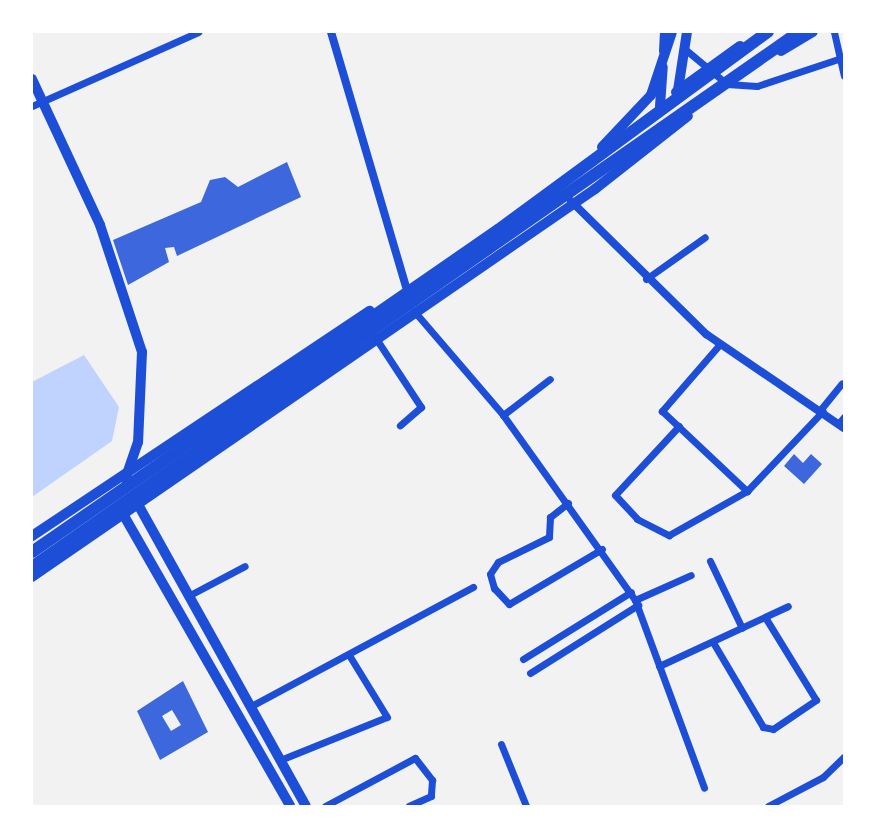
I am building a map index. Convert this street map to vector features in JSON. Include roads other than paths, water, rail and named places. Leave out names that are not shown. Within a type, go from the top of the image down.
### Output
[{"type":"highway","points":[[32,552],[535,202],[768,32]]},
{"type":"highway","points":[[32,567],[740,68],[799,32]]},
{"type":"main road","points":[[665,32],[660,106],[677,125]]},
{"type":"main road","points":[[535,202],[630,123],[658,82],[672,32]]},
{"type":"main road","points":[[677,92],[687,32]]},
{"type":"main road","points":[[32,536],[406,287],[556,183],[760,32]]},
{"type":"main road","points":[[740,68],[790,32]]},
{"type":"main road","points":[[32,577],[572,203],[727,84],[813,32]]},
{"type":"main road","points":[[32,79],[36,104],[100,225],[142,352],[138,442],[123,474]]},
{"type":"main road","points":[[677,92],[695,110]]},
{"type":"main road","points":[[123,474],[137,504],[306,807]]},
{"type":"main road","points":[[106,486],[290,807]]},
{"type":"street","points":[[36,104],[198,32]]},
{"type":"street","points":[[331,32],[414,310],[503,415],[602,549],[635,599],[704,788]]},
{"type":"street","points":[[834,32],[845,76]]},
{"type":"street","points":[[686,50],[712,65],[727,84],[757,86],[842,57]]},
{"type":"street","points":[[556,183],[646,279],[720,344],[843,423]]},
{"type":"street","points":[[646,279],[705,237]]},
{"type":"street","points":[[375,337],[421,407],[400,425]]},
{"type":"street","points":[[720,344],[662,411],[747,491]]},
{"type":"street","points":[[503,415],[550,379]]},
{"type":"street","points":[[679,426],[617,488],[617,500],[648,526],[674,535],[747,491],[822,410],[842,383]]},
{"type":"street","points":[[568,503],[550,517],[549,537],[498,562],[490,574],[494,588],[509,604],[602,549]]},
{"type":"street","points":[[710,561],[742,628]]},
{"type":"street","points":[[188,596],[245,566]]},
{"type":"street","points":[[523,659],[635,599],[691,575]]},
{"type":"street","points":[[251,706],[474,587]]},
{"type":"street","points":[[530,673],[635,599]]},
{"type":"street","points":[[659,666],[714,644],[788,606]]},
{"type":"street","points":[[714,644],[763,727],[773,729],[816,700],[765,617]]},
{"type":"street","points":[[280,760],[387,717],[349,655]]},
{"type":"street","points":[[501,744],[526,807]]},
{"type":"street","points":[[768,807],[823,777],[845,757]]},
{"type":"street","points":[[325,807],[415,758],[432,780],[431,796],[408,807]]},
{"type":"water","points":[[84,355],[119,407],[112,441],[32,497],[32,382]]}]
